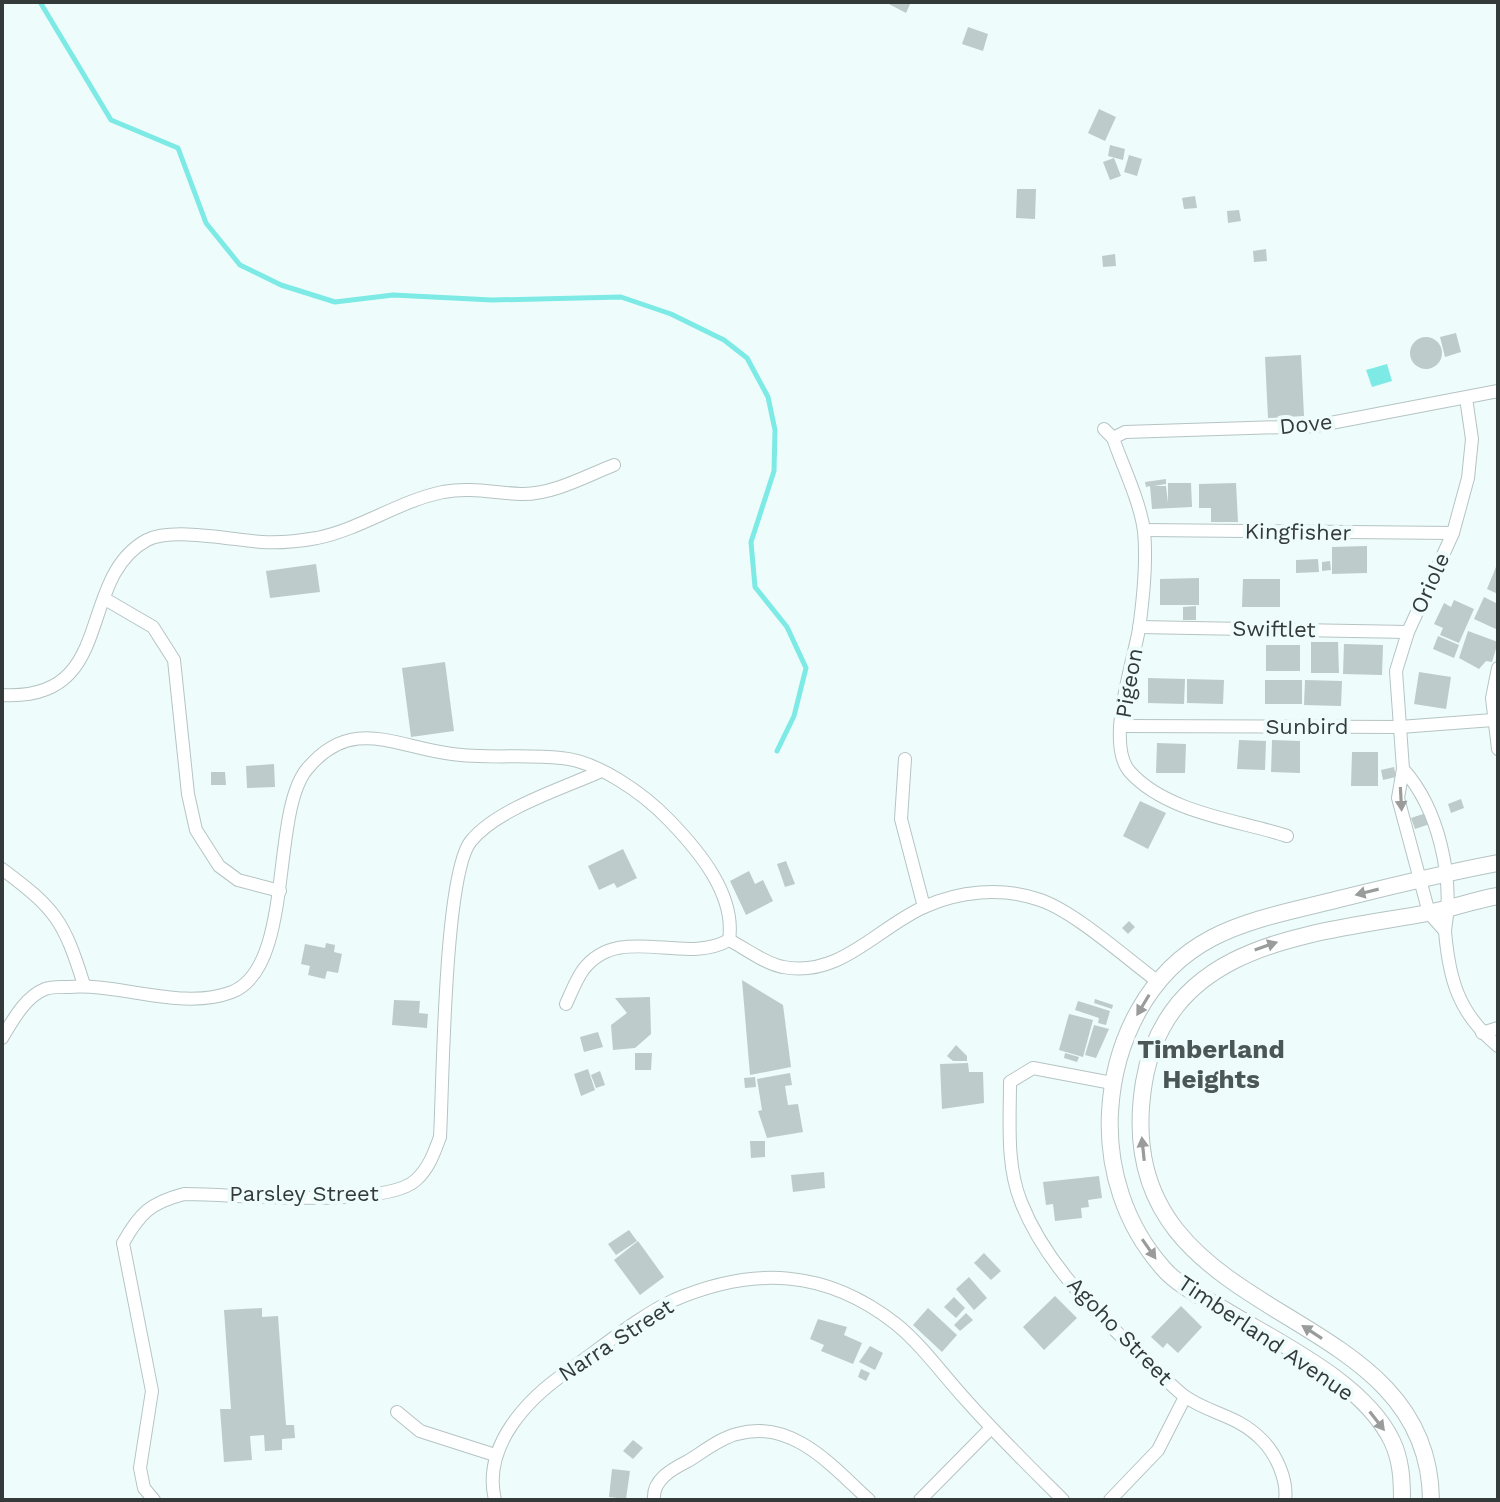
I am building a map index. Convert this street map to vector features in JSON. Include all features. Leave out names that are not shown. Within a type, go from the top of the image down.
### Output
[{"type":"street","name":"Dove","points":[[1108,434],[1315,426],[1498,391]]},
{"type":"street","name":"Oriole","points":[[1429,913],[1398,798],[1403,769],[1396,671],[1408,632],[1453,533],[1468,478],[1472,439],[1466,398]]},
{"type":"street","name":"Pigeon","points":[[1108,434],[1144,530],[1139,627],[1120,726],[1120,753],[1129,771],[1156,793],[1212,815],[1287,836]]},
{"type":"street","points":[[2,695],[42,695],[67,678],[83,654],[124,560],[148,540],[168,536],[266,543],[317,538],[440,493],[473,488],[535,492],[614,465]]},
{"type":"street","name":"Kingfisher","points":[[1144,530],[1453,533]]},
{"type":"street","points":[[105,599],[153,627],[174,660],[188,794],[196,830],[219,866],[238,880],[280,891]]},
{"type":"street","name":"Swiftlet","points":[[1139,627],[1408,632]]},
{"type":"street","points":[[1498,668],[1492,698],[1498,749]]},
{"type":"street","name":"Sunbird","points":[[1120,726],[1400,727],[1493,720]]},
{"type":"street","points":[[2,1038],[19,1010],[45,988],[84,985],[201,997],[233,991],[252,974],[263,957],[280,891],[293,795],[305,770],[325,751],[346,738],[374,737],[453,755],[565,758],[620,780],[653,803],[685,836],[705,863],[728,905],[731,922],[729,940]]},
{"type":"street","points":[[905,759],[901,819],[924,907]]},
{"type":"street","points":[[1403,769],[1421,789],[1433,818],[1449,908],[1445,931],[1448,968],[1456,997],[1482,1033],[1498,1046]]},
{"type":"street","name":"Parsley Street","points":[[154,1500],[144,1488],[140,1468],[152,1391],[123,1243],[137,1219],[158,1201],[184,1194],[362,1196],[393,1192],[415,1182],[430,1163],[440,1137],[453,901],[463,854],[471,840],[500,817],[599,772]]},
{"type":"street","name":"Timberland Avenue","points":[[1402,1500],[1402,1472],[1392,1440],[1352,1390],[1164,1270],[1138,1233],[1119,1195],[1109,1139],[1112,1083],[1125,1035],[1157,981],[1212,938],[1284,913],[1444,873],[1498,863]]},
{"type":"street","points":[[2,869],[55,912],[72,947],[84,985]]},
{"type":"street","points":[[729,940],[779,967],[821,966],[854,953],[924,907],[971,892],[1013,893],[1040,899],[1157,981]]},
{"type":"street","name":"Timberland Avenue","points":[[1431,1500],[1431,1484],[1418,1431],[1391,1391],[1343,1352],[1218,1274],[1176,1232],[1156,1198],[1145,1163],[1140,1110],[1146,1070],[1157,1037],[1198,984],[1226,964],[1261,946],[1313,932],[1429,913],[1498,896]]},
{"type":"street","points":[[1429,913],[1445,931]]},
{"type":"street","points":[[566,1004],[582,971],[598,955],[620,947],[707,949],[729,940]]},
{"type":"street","points":[[1482,1033],[1498,1028]]},
{"type":"street","name":"Agoho Street","points":[[1112,1083],[1033,1068],[1010,1082],[1009,1149],[1020,1200],[1042,1246],[1091,1308],[1185,1397],[1238,1419],[1264,1441],[1287,1489],[1285,1500]]},
{"type":"street","name":"Narra Street","points":[[495,1500],[495,1455],[516,1418],[549,1384],[671,1302],[731,1279],[799,1279],[853,1293],[898,1326],[991,1428],[1063,1500]]},
{"type":"street","points":[[1247,1323],[1263,1300]]},
{"type":"street","points":[[1110,1500],[1158,1450],[1185,1397]]},
{"type":"street","points":[[397,1412],[420,1431],[495,1455]]},
{"type":"street","points":[[920,1500],[991,1428]]},
{"type":"street","points":[[654,1500],[653,1492],[666,1472],[737,1433],[783,1433],[811,1448],[869,1500]]},
{"type":"water","points":[[1387,364],[1392,381],[1372,387],[1366,370]]},
{"type":"building","points":[[885,2],[911,2],[906,13]]},
{"type":"building","points":[[968,27],[988,34],[983,51],[962,44]]},
{"type":"building","points":[[1099,109],[1116,117],[1105,141],[1088,133]]},
{"type":"building","points":[[1110,145],[1125,149],[1123,160],[1108,156]]},
{"type":"building","points":[[1129,155],[1142,159],[1137,176],[1124,172]]},
{"type":"building","points":[[1114,158],[1121,176],[1110,180],[1103,162]]},
{"type":"building","points":[[1017,189],[1036,189],[1035,219],[1016,218]]},
{"type":"building","points":[[1195,196],[1197,208],[1184,209],[1182,198]]},
{"type":"building","points":[[1239,210],[1241,221],[1228,223],[1227,211]]},
{"type":"building","points":[[1266,249],[1267,261],[1254,262],[1253,251]]},
{"type":"building","points":[[1115,254],[1116,266],[1103,267],[1102,256]]},
{"type":"building","points":[[1456,333],[1461,352],[1445,357],[1440,337]]},
{"type":"building","points":[[1426,337],[1437,342],[1442,353],[1437,364],[1426,369],[1415,364],[1410,353],[1415,342]]},
{"type":"building","points":[[1301,355],[1304,416],[1268,418],[1265,357]]},
{"type":"building","points":[[1166,479],[1166,484],[1154,486],[1166,486],[1168,503],[1168,483],[1191,483],[1192,507],[1152,509],[1150,486],[1146,487],[1145,482]]},
{"type":"building","points":[[1236,483],[1238,522],[1211,522],[1211,508],[1199,508],[1199,484]]},
{"type":"building","points":[[1367,546],[1367,573],[1332,574],[1332,547]]},
{"type":"building","points":[[1318,559],[1319,572],[1296,573],[1296,560]]},
{"type":"building","points":[[1330,561],[1331,570],[1322,571],[1322,562]]},
{"type":"building","points":[[1498,562],[1498,594],[1487,589]]},
{"type":"building","points":[[316,564],[320,592],[270,598],[266,571]]},
{"type":"building","points":[[1199,578],[1199,605],[1160,605],[1160,579]]},
{"type":"building","points":[[1243,579],[1280,579],[1280,607],[1242,607]]},
{"type":"building","points":[[1484,597],[1498,604],[1498,630],[1474,619]]},
{"type":"building","points":[[1454,600],[1474,609],[1459,643],[1440,635],[1443,628],[1434,624],[1444,603],[1451,607]]},
{"type":"building","points":[[1196,606],[1196,620],[1183,620],[1183,607]]},
{"type":"building","points":[[1468,631],[1498,642],[1492,662],[1486,661],[1479,669],[1459,658]]},
{"type":"building","points":[[1438,636],[1459,645],[1454,658],[1433,649]]},
{"type":"building","points":[[1311,642],[1338,642],[1339,673],[1311,673]]},
{"type":"building","points":[[1344,644],[1383,645],[1382,675],[1343,674]]},
{"type":"building","points":[[1266,645],[1300,645],[1300,671],[1266,671]]},
{"type":"building","points":[[445,662],[454,731],[411,737],[402,668]]},
{"type":"building","points":[[1419,672],[1451,677],[1446,709],[1414,704]]},
{"type":"building","points":[[1148,678],[1185,679],[1184,704],[1148,703]]},
{"type":"building","points":[[1187,679],[1224,680],[1223,704],[1187,703]]},
{"type":"building","points":[[1265,680],[1302,680],[1302,704],[1265,704]]},
{"type":"building","points":[[1305,680],[1342,681],[1341,706],[1304,705]]},
{"type":"building","points":[[1239,740],[1266,741],[1265,770],[1237,769]]},
{"type":"building","points":[[1272,740],[1300,741],[1300,773],[1271,772]]},
{"type":"building","points":[[1157,743],[1186,744],[1185,773],[1156,773]]},
{"type":"building","points":[[1352,752],[1378,752],[1378,786],[1351,786]]},
{"type":"building","points":[[274,764],[275,787],[247,788],[246,766]]},
{"type":"building","points":[[1394,767],[1396,777],[1383,780],[1381,770]]},
{"type":"building","points":[[211,772],[225,772],[226,785],[211,785]]},
{"type":"building","points":[[1461,799],[1464,808],[1451,813],[1448,804]]},
{"type":"building","points":[[1140,801],[1166,813],[1148,849],[1123,836]]},
{"type":"building","points":[[1426,813],[1430,824],[1415,829],[1411,818]]},
{"type":"building","points":[[623,849],[637,878],[617,888],[614,883],[599,890],[588,866]]},
{"type":"building","points":[[786,861],[795,884],[785,887],[777,864]]},
{"type":"building","points":[[749,871],[755,884],[763,880],[773,901],[746,915],[730,881]]},
{"type":"building","points":[[1129,921],[1135,927],[1128,934],[1122,928]]},
{"type":"building","points":[[326,943],[335,945],[334,952],[342,954],[338,973],[327,971],[325,979],[308,975],[310,966],[301,964],[305,944],[325,948]]},
{"type":"building","points":[[742,980],[783,1005],[791,1067],[750,1075]]},
{"type":"building","points":[[650,997],[651,1034],[635,1048],[613,1050],[611,1025],[627,1013],[615,998]]},
{"type":"building","points":[[1095,999],[1113,1005],[1112,1009],[1094,1003]]},
{"type":"building","points":[[394,1000],[420,1001],[419,1013],[428,1014],[427,1028],[392,1025]]},
{"type":"building","points":[[1078,1001],[1110,1011],[1106,1025],[1098,1023],[1099,1018],[1075,1010]]},
{"type":"building","points":[[1069,1014],[1093,1020],[1083,1057],[1059,1050]]},
{"type":"building","points":[[1094,1025],[1109,1029],[1096,1058],[1085,1055]]},
{"type":"building","points":[[598,1032],[603,1047],[584,1052],[580,1037]]},
{"type":"building","points":[[956,1045],[967,1056],[967,1061],[953,1061],[947,1056]]},
{"type":"building","points":[[635,1053],[652,1053],[651,1070],[635,1070]]},
{"type":"building","points":[[1065,1053],[1079,1057],[1077,1062],[1064,1058]]},
{"type":"building","points":[[968,1063],[969,1072],[983,1072],[984,1103],[942,1109],[940,1064]]},
{"type":"building","points":[[588,1069],[595,1090],[581,1096],[574,1074]]},
{"type":"building","points":[[600,1071],[605,1085],[596,1088],[591,1075]]},
{"type":"building","points":[[790,1073],[792,1085],[785,1086],[788,1105],[798,1104],[803,1132],[767,1138],[758,1111],[762,1110],[757,1079]]},
{"type":"building","points":[[755,1077],[756,1087],[745,1088],[744,1078]]},
{"type":"building","points":[[750,1141],[765,1141],[765,1157],[751,1158]]},
{"type":"building","points":[[824,1172],[825,1188],[793,1192],[791,1175]]},
{"type":"building","points":[[1099,1176],[1102,1198],[1088,1200],[1089,1207],[1081,1208],[1082,1218],[1055,1221],[1053,1204],[1046,1205],[1043,1182]]},
{"type":"building","points":[[629,1230],[637,1241],[616,1255],[608,1244]]},
{"type":"building","points":[[638,1241],[664,1277],[640,1295],[614,1260]]},
{"type":"building","points":[[984,1253],[1001,1271],[991,1280],[974,1263]]},
{"type":"building","points":[[969,1277],[987,1298],[974,1310],[956,1289]]},
{"type":"building","points":[[1055,1296],[1077,1318],[1044,1350],[1023,1327]]},
{"type":"building","points":[[954,1297],[965,1308],[956,1318],[944,1307]]},
{"type":"building","points":[[1181,1306],[1202,1327],[1178,1353],[1167,1343],[1163,1348],[1151,1337]]},
{"type":"building","points":[[262,1308],[262,1317],[278,1316],[286,1425],[294,1425],[295,1438],[282,1439],[282,1450],[265,1451],[264,1435],[250,1436],[252,1460],[224,1462],[220,1409],[231,1409],[224,1310]]},
{"type":"building","points":[[928,1308],[957,1335],[942,1352],[913,1325]]},
{"type":"building","points":[[966,1313],[973,1320],[960,1331],[954,1325]]},
{"type":"building","points":[[818,1319],[847,1327],[844,1335],[862,1343],[853,1364],[821,1351],[824,1345],[810,1339]]},
{"type":"building","points":[[870,1346],[883,1353],[875,1370],[859,1362]]},
{"type":"building","points":[[861,1369],[870,1373],[866,1381],[858,1377]]},
{"type":"building","points":[[633,1440],[643,1448],[633,1459],[623,1451]]},
{"type":"building","points":[[612,1469],[630,1471],[626,1499],[609,1497]]},
{"type":"waterway","points":[[40,2],[111,120],[178,148],[206,223],[240,265],[281,285],[335,302],[393,295],[492,300],[621,297],[671,314],[724,340],[747,358],[768,397],[775,430],[774,471],[751,542],[755,587],[787,627],[806,668],[794,716],[777,751]]},
{"type":"district","name":"Timberland Heights","points":[[1211,1064]]}]
